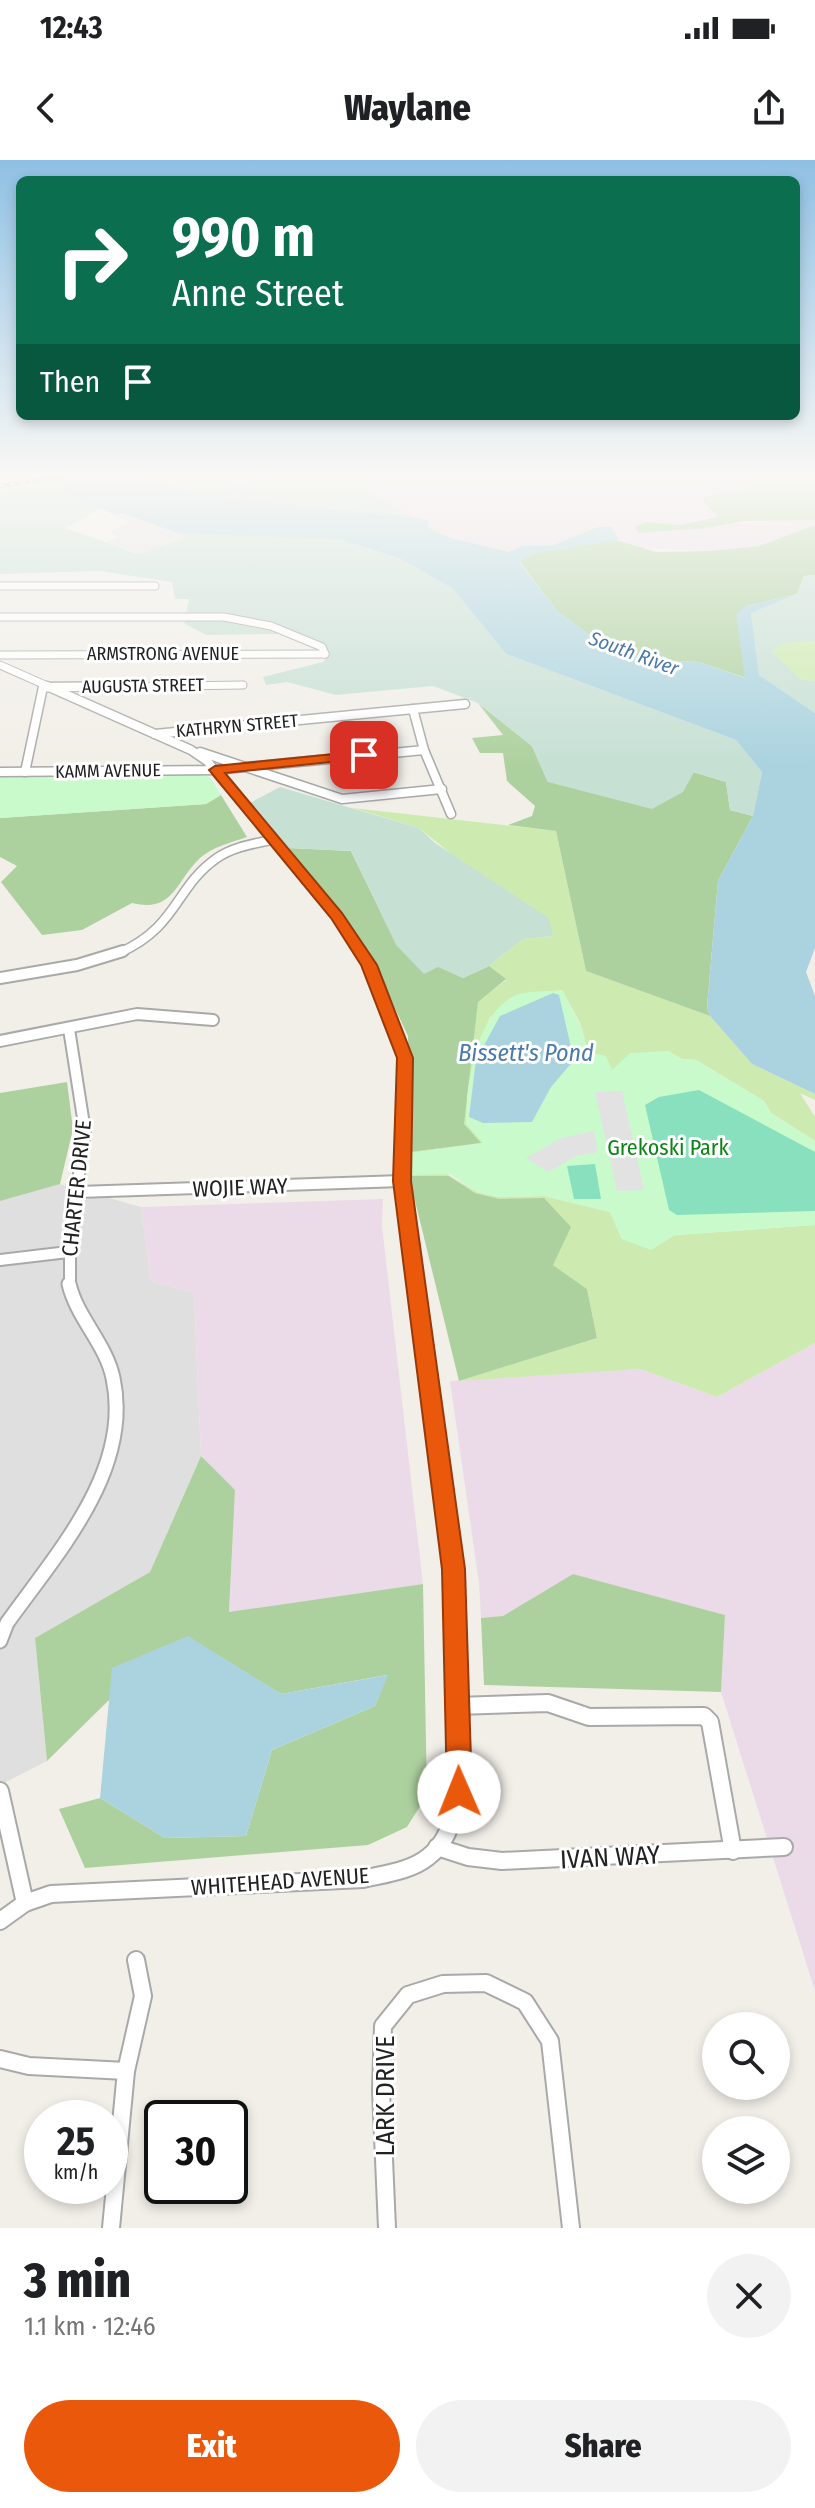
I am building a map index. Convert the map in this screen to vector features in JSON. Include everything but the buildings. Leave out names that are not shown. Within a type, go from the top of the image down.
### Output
[{"type":"street","points":[[0,586],[155,586]]},
{"type":"street","name":"ARMSTRONG AVENUE","points":[[0,617],[224,617],[271,626],[322,647],[325,654],[0,655]]},
{"type":"street","points":[[0,665],[43,687],[191,750],[342,799],[442,789]]},
{"type":"street","points":[[0,672],[10,672]]},
{"type":"street","name":"AUGUSTA STREET","points":[[43,687],[243,685]]},
{"type":"street","points":[[25,772],[43,687]]},
{"type":"street","name":"KATHRYN STREET","points":[[152,734],[465,704]]},
{"type":"street","points":[[413,709],[424,750],[451,814]]},
{"type":"street","points":[[191,750],[215,770],[337,916],[369,965],[401,1044],[407,1072],[402,1181],[454,1569],[459,1792],[447,1834],[437,1847]]},
{"type":"street","name":"KAMM AVENUE","points":[[0,772],[215,770],[424,750]]},
{"type":"street","points":[[0,978],[102,956],[147,938],[167,922],[212,861],[226,853],[271,840]]},
{"type":"street","points":[[0,1041],[137,1014],[213,1020]]},
{"type":"street","name":"CHARTER DRIVE","points":[[0,1641],[3,1623],[91,1502],[110,1454],[115,1428],[116,1385],[106,1351],[73,1296],[68,1280],[68,1252],[86,1134],[69,1029]]},
{"type":"street","name":"WOJIE WAY","points":[[78,1192],[402,1181]]},
{"type":"street","points":[[0,1260],[68,1252]]},
{"type":"street","points":[[457,1706],[548,1703],[589,1717],[704,1716],[710,1722],[733,1851]]},
{"type":"street","points":[[0,1791],[25,1903],[0,1921]]},
{"type":"street","name":"IVAN WAY","points":[[437,1847],[468,1857],[502,1861],[784,1847]]},
{"type":"street","name":"WHITEHEAD AVENUE","points":[[25,1903],[51,1894],[363,1879],[398,1871],[429,1857],[437,1847]]},
{"type":"street","points":[[111,2228],[126,2071],[143,1996],[136,1960]]},
{"type":"street","name":"LARK DRIVE","points":[[387,2228],[381,2090],[383,2026],[408,1995],[443,1984],[486,1983],[525,2002],[550,2041],[571,2228]]},
{"type":"street","points":[[0,2059],[29,2066],[126,2071]]},
{"type":"shaded area","points":[[622,1091],[644,1190],[617,1191],[595,1092]]},
{"type":"shaded area","points":[[594,1131],[598,1152],[576,1156],[548,1172],[526,1158],[561,1138]]},
{"type":"shaded area","points":[[60,1184],[141,1207],[151,1281],[194,1293],[201,1456],[150,1572],[35,1638],[47,1761],[0,1785],[0,1199]]},
{"type":"shaded area","points":[[383,1199],[382,1226],[423,1584],[229,1613],[235,1491],[201,1456],[194,1293],[151,1281],[141,1207]]},
{"type":"shaded area","points":[[815,1343],[815,1991],[721,1692],[725,1615],[573,1574],[503,1617],[481,1618],[479,1583],[450,1381],[640,1369],[717,1397]]},
{"type":"green space","points":[[109,573],[424,573],[453,589],[506,654],[736,740],[762,772],[753,816],[730,810],[726,782],[694,772],[683,792],[652,809],[548,782],[532,746],[478,703],[433,686],[336,695],[287,682],[266,685],[263,677],[323,662],[329,655],[280,634],[206,635],[184,623],[189,599],[175,599],[172,582]]},
{"type":"green space","points":[[528,573],[815,573],[804,576],[797,594],[746,606],[746,678],[699,662],[651,660],[598,641],[558,612]]},
{"type":"green space","points":[[815,575],[815,641],[784,643],[771,651],[801,679],[815,681],[815,713],[759,675],[751,613],[797,594],[804,576]]},
{"type":"green space","points":[[815,641],[815,681],[801,679],[770,651],[784,643]]},
{"type":"green space","points":[[478,703],[532,746],[548,782],[693,772],[726,782],[730,810],[753,816],[718,881],[707,1007],[710,1016],[586,971],[556,831],[508,825],[532,816],[535,806],[507,781],[503,753],[480,753],[472,738],[503,735]]},
{"type":"green space","points":[[0,775],[201,775],[210,777],[221,795],[206,804],[0,818]]},
{"type":"green space","points":[[280,787],[419,828],[435,843],[549,918],[553,936],[523,939],[489,966],[463,978],[438,967],[424,974],[397,946],[351,851],[289,848],[248,804]]},
{"type":"green space","points":[[221,795],[247,837],[205,854],[172,893],[157,904],[132,903],[82,930],[42,935],[1,882],[17,866],[0,857],[0,818],[206,804]]},
{"type":"green space","points":[[353,808],[556,831],[586,971],[710,1016],[752,1064],[815,1094],[815,1100],[800,1093],[815,1117],[815,1141],[771,1113],[764,1101],[696,1060],[682,1059],[668,1051],[612,1071],[588,1052],[580,1023],[562,990],[490,1017],[477,1051],[466,1096],[484,1143],[411,1153],[477,1192],[499,1197],[544,1196],[610,1212],[622,1239],[815,1225],[815,1343],[717,1397],[640,1369],[459,1381],[597,1338],[587,1289],[553,1265],[544,1199],[500,1199],[475,1193],[449,1176],[409,1176],[410,1152],[480,1143],[464,1124],[466,1076],[478,1001],[506,980],[489,966],[523,939],[553,936],[419,828]]},
{"type":"green space","points":[[289,848],[351,851],[397,946],[463,978],[489,966],[506,979],[478,1002],[464,1124],[481,1143],[410,1152],[408,1036],[372,959]]},
{"type":"green space","name":"Grekoski Park","points":[[562,990],[582,1029],[588,1052],[606,1056],[612,1070],[630,1053],[668,1051],[682,1059],[696,1060],[764,1101],[771,1113],[815,1141],[815,1225],[675,1235],[651,1250],[622,1239],[610,1212],[544,1196],[499,1197],[477,1192],[450,1174],[412,1175],[411,1153],[483,1143],[466,1124],[468,1090],[481,1036],[499,1007],[517,995]]},
{"type":"green space","points":[[67,1082],[73,1129],[60,1184],[0,1201],[0,1093]]},
{"type":"green space","points":[[699,1090],[815,1152],[815,1211],[677,1215],[669,1210],[645,1105],[659,1097]]},
{"type":"green space","points":[[595,1164],[601,1199],[574,1199],[567,1166]]},
{"type":"green space","points":[[409,1176],[449,1176],[475,1193],[500,1199],[544,1198],[571,1227],[553,1265],[587,1289],[597,1338],[459,1381]]},
{"type":"green space","points":[[201,1456],[235,1490],[229,1612],[423,1584],[427,1795],[407,1827],[368,1845],[85,1868],[59,1809],[100,1798],[165,1838],[246,1836],[272,1750],[375,1706],[387,1675],[281,1694],[188,1637],[110,1699],[47,1761],[35,1638],[150,1572]]},
{"type":"green space","points":[[573,1574],[725,1615],[721,1692],[484,1685],[481,1618],[503,1616]]},
{"type":"water","points":[[424,573],[527,573],[558,612],[598,641],[651,660],[699,662],[745,678],[736,614],[746,606],[797,594],[751,613],[759,675],[815,713],[815,948],[806,972],[815,996],[815,1094],[752,1064],[710,1016],[707,1007],[718,881],[753,816],[762,772],[736,740],[506,654],[453,589]]},
{"type":"water","name":"Bissett's Pond","points":[[553,993],[559,995],[574,1060],[551,1087],[532,1122],[483,1123],[469,1117],[476,1060],[500,1016]]},
{"type":"water","points":[[188,1636],[281,1694],[388,1675],[375,1706],[272,1750],[246,1836],[165,1838],[100,1798],[112,1668]]},
{"type":"route","points":[[364,755],[215,770],[337,916],[369,965],[405,1058],[402,1181],[454,1569],[459,1792]]},
{"type":"water label","name":"South River","points":[[634,653]]}]
